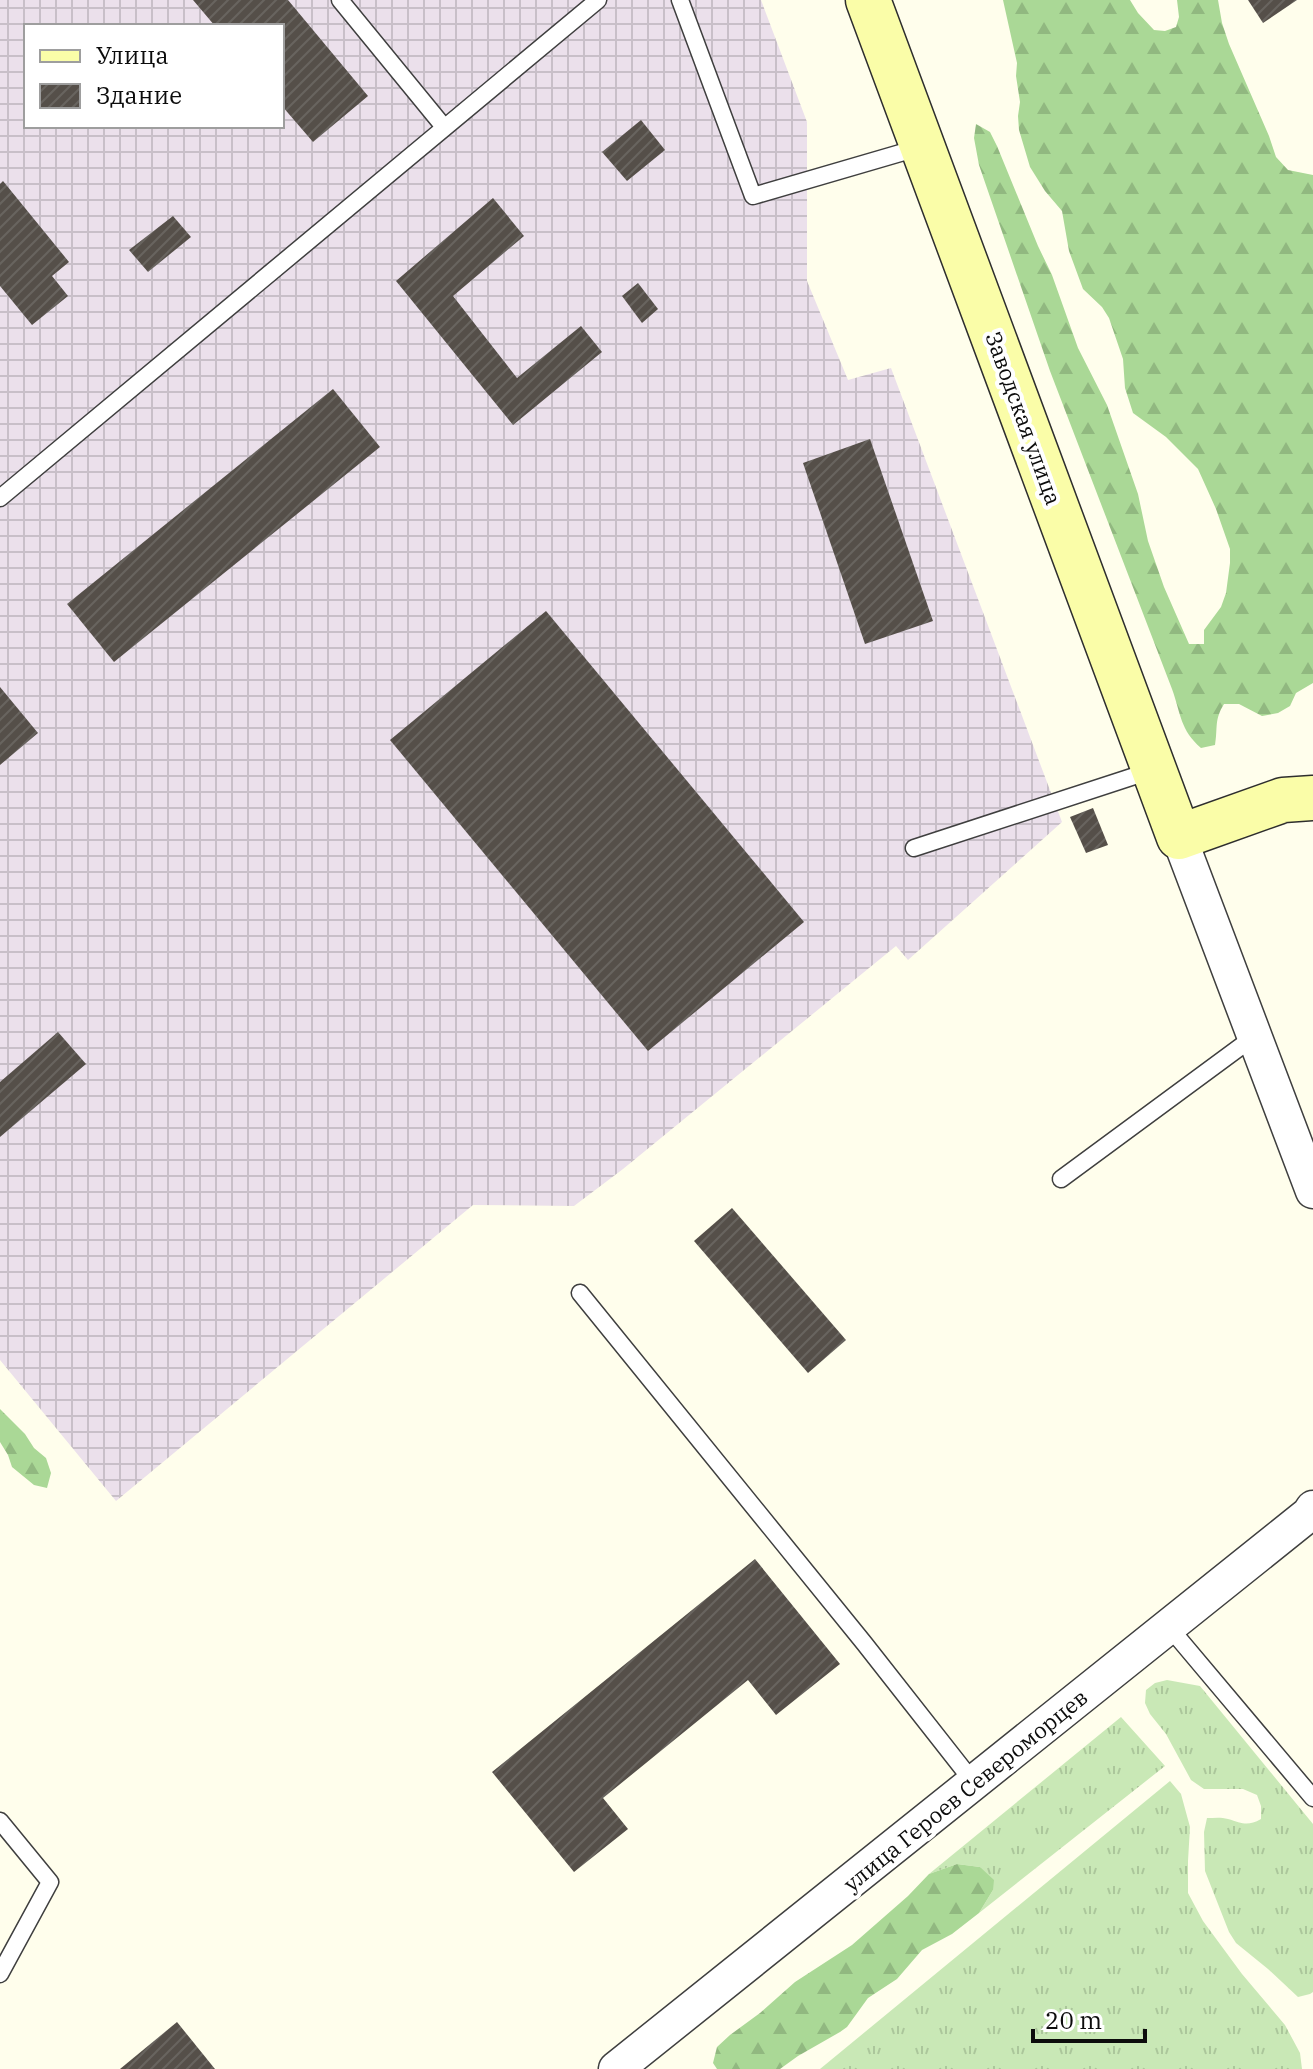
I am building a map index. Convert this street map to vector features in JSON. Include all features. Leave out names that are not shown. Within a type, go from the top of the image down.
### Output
[{"type":"street","name":"Заводская улица","points":[[868,0],[1179,837]]},
{"type":"street","points":[[1313,798],[1283,800],[1179,837],[1313,1191]]},
{"type":"street","name":"улица Героев Североморцев","points":[[616,2069],[1169,1627],[1313,1508]]},
{"type":"lane","points":[[340,0],[444,127]]},
{"type":"lane","points":[[0,498],[598,0]]},
{"type":"lane","points":[[680,0],[753,196],[923,147]]},
{"type":"lane","points":[[914,848],[1154,769]]},
{"type":"lane","points":[[1061,1179],[1255,1036]]},
{"type":"lane","points":[[580,1293],[974,1783]]},
{"type":"lane","points":[[1169,1627],[1313,1798]]},
{"type":"lane","points":[[0,1821],[50,1882],[0,1974]]},
{"type":"shaded area","points":[[0,0],[761,0],[807,122],[807,281],[848,380],[891,368],[1062,822],[908,960],[896,946],[574,1206],[473,1205],[116,1501],[0,1360]]},
{"type":"green space","points":[[1003,0],[1130,0],[1154,30],[1165,31],[1176,27],[1179,17],[1177,0],[1218,0],[1229,44],[1276,157],[1288,170],[1313,175],[1313,683],[1296,693],[1290,706],[1278,713],[1262,716],[1239,704],[1224,704],[1218,719],[1215,745],[1201,748],[1182,721],[1050,371],[979,165],[974,138],[976,124],[990,132],[997,146],[1052,275],[1078,348],[1107,405],[1138,494],[1148,541],[1164,587],[1189,644],[1204,644],[1204,630],[1221,607],[1226,593],[1230,549],[1198,469],[1166,437],[1133,413],[1125,388],[1123,359],[1109,318],[1083,289],[1069,251],[1062,211],[1030,167],[1019,130],[1017,63]]},
{"type":"green space","points":[[0,1409],[46,1458],[51,1473],[47,1488],[34,1485],[12,1467],[0,1442]]},
{"type":"green space","points":[[1167,1680],[1200,1686],[1313,1824],[1313,1992],[1310,1994],[1298,1997],[1236,1943],[1229,1932],[1205,1871],[1204,1832],[1207,1818],[1252,1823],[1261,1819],[1261,1806],[1257,1795],[1243,1789],[1204,1789],[1191,1780],[1145,1703],[1146,1690],[1155,1683]]},
{"type":"green space","points":[[1121,1717],[1165,1766],[979,1913],[993,1890],[980,1867],[957,1864],[929,1874]]},
{"type":"green space","points":[[1170,1781],[1181,1794],[1190,1827],[1188,1893],[1203,1921],[1285,2025],[1300,2053],[1302,2069],[820,2069]]},
{"type":"green space","points":[[957,1864],[980,1867],[994,1880],[993,1890],[979,1913],[952,1934],[922,1950],[897,1979],[868,1998],[847,2027],[780,2069],[717,2069],[713,2063],[717,2047],[730,2035],[795,1982],[852,1945],[929,1874]]},
{"type":"building","points":[[193,0],[288,0],[368,96],[313,142],[284,108],[284,24],[213,24]]},
{"type":"building","points":[[1248,0],[1297,0],[1263,23]]},
{"type":"building","points":[[641,120],[665,150],[627,181],[602,152]]},
{"type":"building","points":[[3,181],[69,262],[52,276],[68,296],[32,325],[0,286],[0,184]]},
{"type":"building","points":[[493,198],[524,236],[453,296],[517,378],[581,326],[602,352],[513,425],[396,281]]},
{"type":"building","points":[[173,216],[191,237],[148,272],[129,250]]},
{"type":"building","points":[[638,283],[658,309],[642,323],[622,296]]},
{"type":"building","points":[[333,389],[380,447],[114,662],[67,604]]},
{"type":"building","points":[[870,439],[933,621],[865,644],[803,463]]},
{"type":"building","points":[[546,611],[804,922],[648,1051],[390,740]]},
{"type":"building","points":[[0,687],[38,733],[0,765]]},
{"type":"building","points":[[1093,808],[1108,845],[1086,853],[1070,817]]},
{"type":"building","points":[[58,1032],[86,1064],[0,1137],[0,1082]]},
{"type":"building","points":[[732,1208],[846,1340],[808,1373],[694,1241]]},
{"type":"building","points":[[755,1559],[840,1664],[776,1715],[748,1680],[603,1798],[628,1829],[574,1872],[492,1772]]},
{"type":"building","points":[[177,2022],[215,2069],[120,2069]]}]
